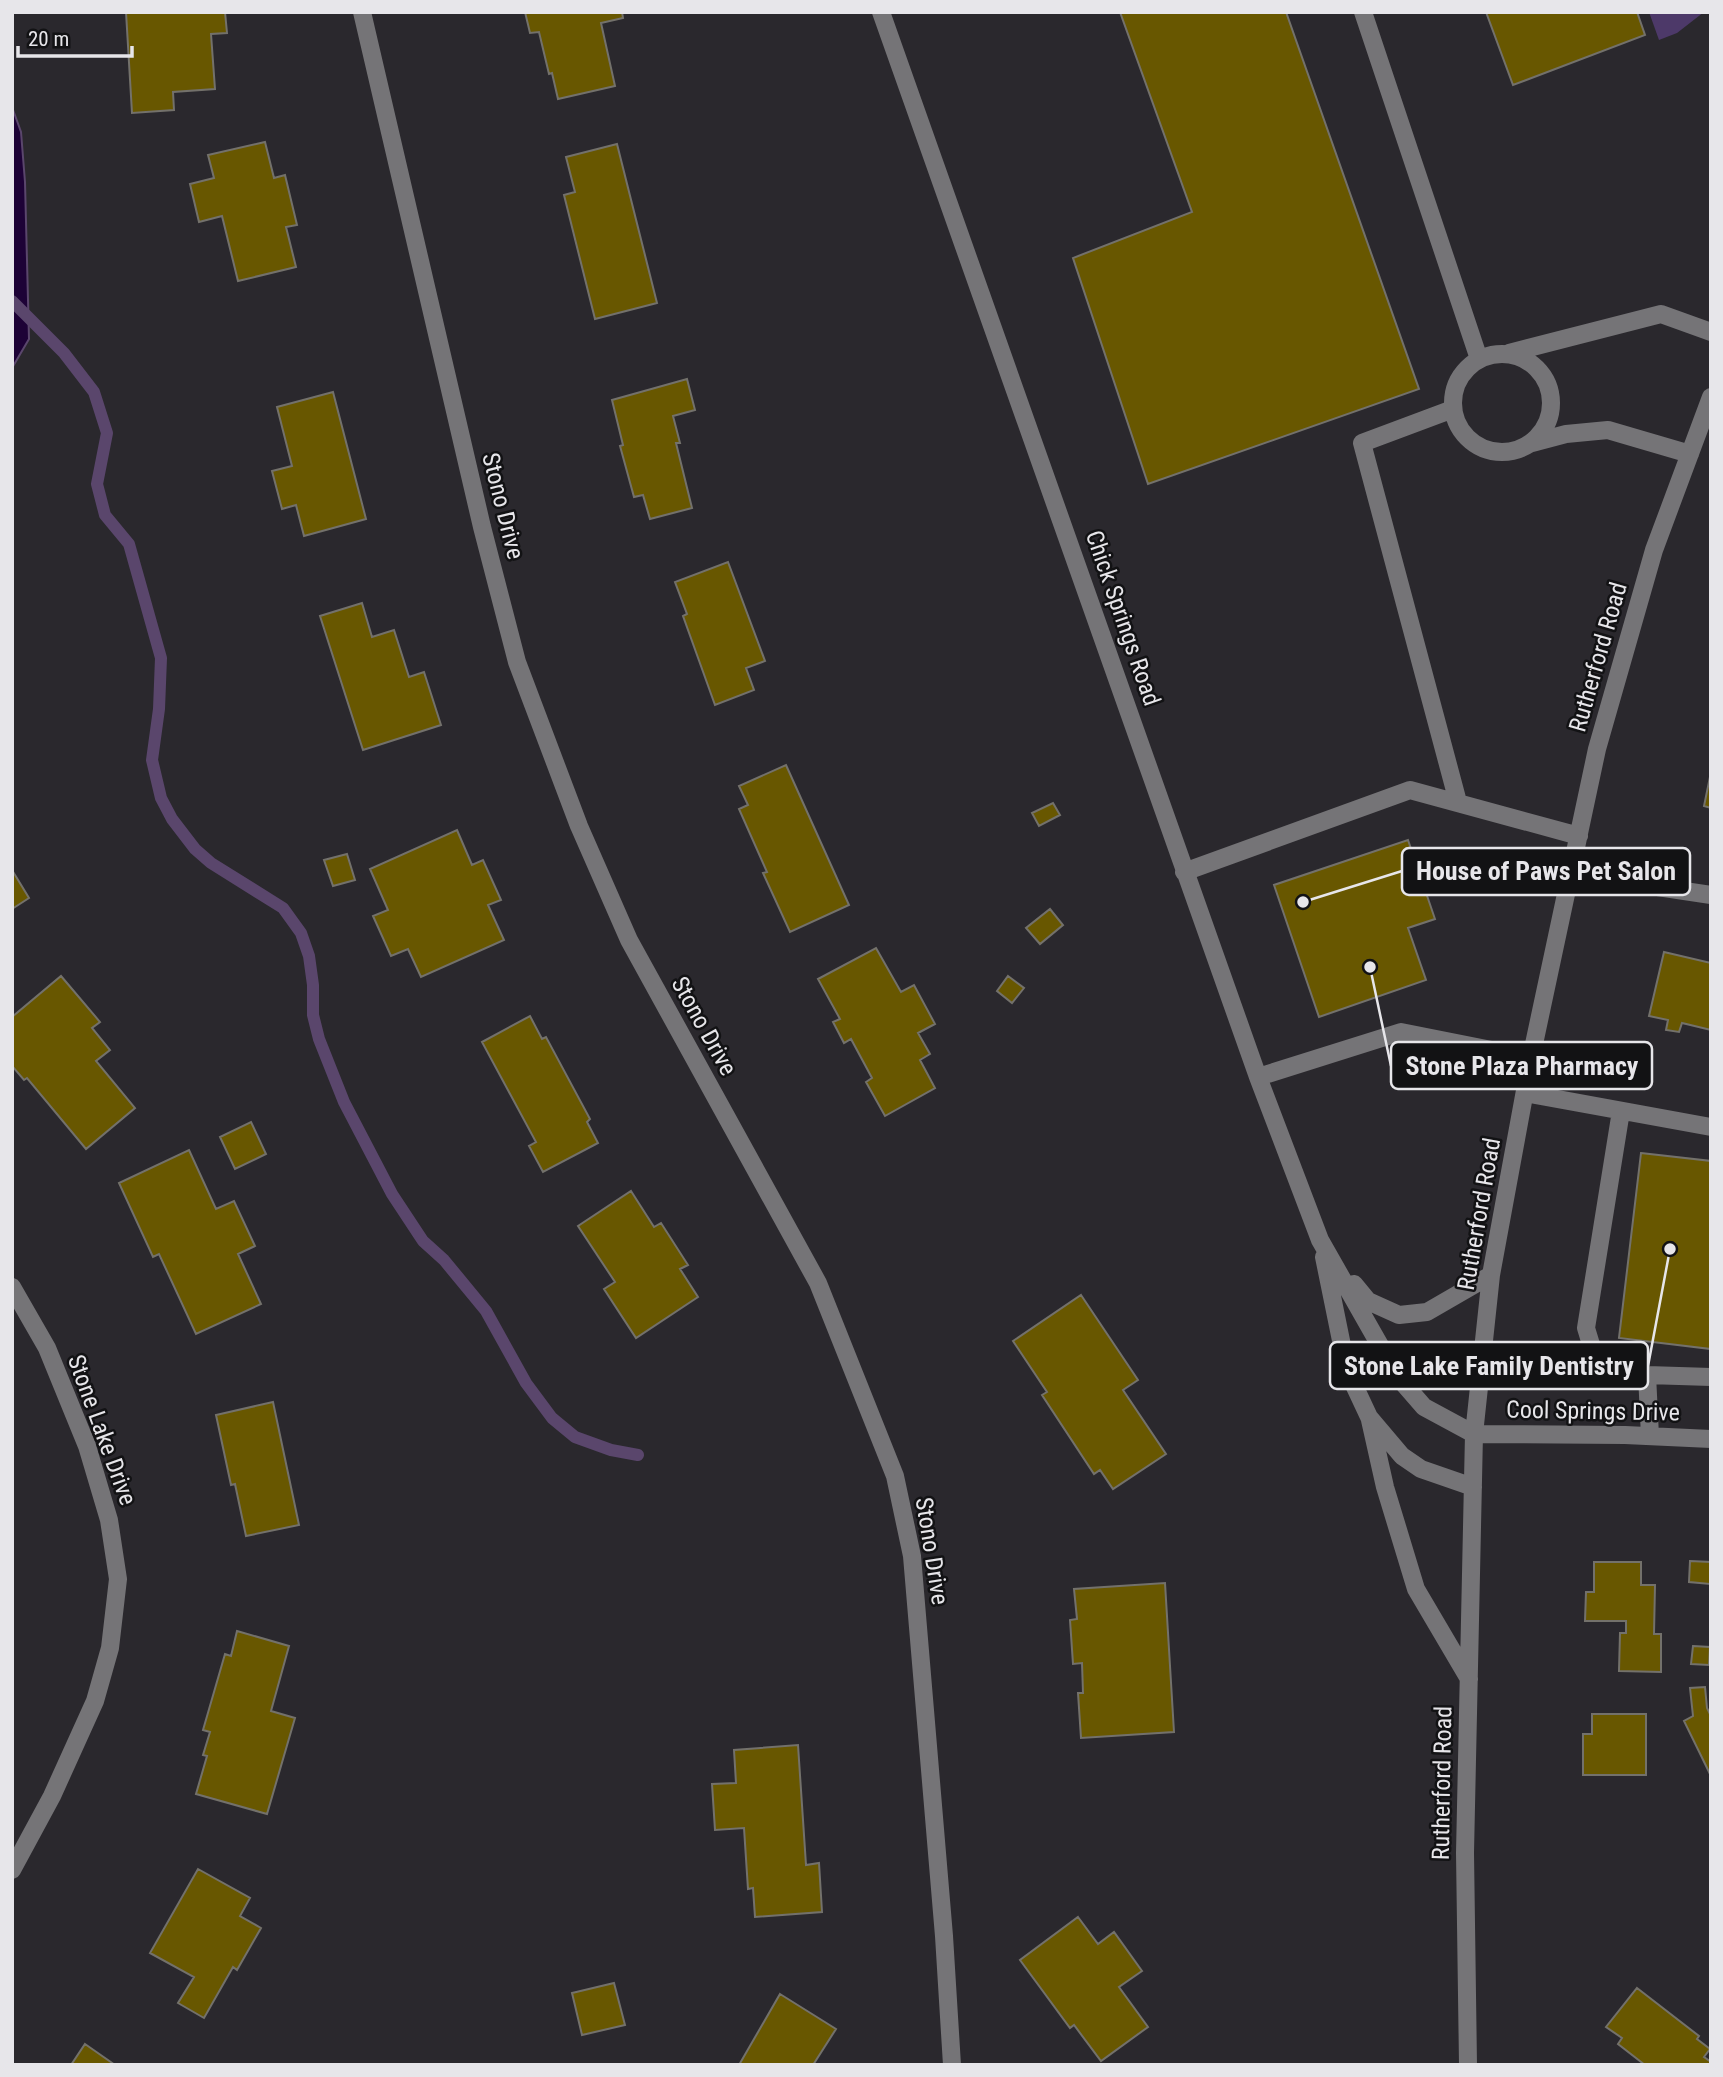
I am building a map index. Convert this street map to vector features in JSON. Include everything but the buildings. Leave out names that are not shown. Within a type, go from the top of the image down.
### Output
[{"type":"street","name":"Stono Drive","points":[[362,12],[482,527],[517,662],[579,827],[629,940],[818,1283],[895,1476],[912,1556],[943,1923],[952,2065]]},
{"type":"street","name":"Chick Springs Road","points":[[881,12],[1114,666],[1184,872],[1320,1240],[1404,1384],[1424,1407],[1474,1434]]},
{"type":"street","points":[[1363,12],[1479,359]]},
{"type":"street","points":[[1690,454],[1608,430],[1566,434],[1504,453],[1483,449],[1465,436],[1457,424],[1453,394],[1458,380],[1467,368],[1479,359],[1661,314],[1711,332]]},
{"type":"street","points":[[1506,353],[1523,358],[1537,367],[1547,381],[1552,397],[1551,414],[1544,430],[1532,443]]},
{"type":"street","name":"Rutherford Road","points":[[1468,2065],[1465,1853],[1474,1434],[1491,1275],[1531,1058],[1597,749],[1654,550],[1711,397]]},
{"type":"street","points":[[1453,409],[1362,443],[1458,802]]},
{"type":"street","points":[[1184,872],[1410,790],[1579,836]]},
{"type":"street","points":[[1571,874],[1711,895]]},
{"type":"street","points":[[1258,1077],[1401,1032],[1531,1058]]},
{"type":"street","points":[[1525,1093],[1711,1126]]},
{"type":"street","points":[[1621,1111],[1586,1328],[1593,1351],[1607,1364],[1647,1375],[1711,1377]]},
{"type":"street","name":"Chick Springs Road","points":[[1320,1240],[1347,1370],[1369,1417],[1402,1456],[1421,1469],[1473,1487]]},
{"type":"street","points":[[1320,1240],[1367,1301],[1399,1315],[1427,1312],[1491,1275]]},
{"type":"street","name":"Stone Lake Drive","points":[[12,1287],[47,1348],[88,1446],[109,1520],[118,1579],[110,1648],[95,1701],[52,1796],[12,1870]]},
{"type":"street","points":[[1647,1375],[1650,1436]]},
{"type":"street","points":[[1369,1417],[1385,1487],[1416,1589],[1469,1679]]},
{"type":"street","name":"Cool Springs Drive","points":[[1474,1434],[1711,1439]]},
{"type":"shaded area","points":[[1649,12],[1704,12],[1677,33],[1659,40]]},
{"type":"shaded area","points":[[12,107],[21,132],[25,182],[29,339],[12,368]]},
{"type":"waterway","points":[[12,301],[64,353],[94,392],[107,433],[97,484],[105,515],[129,544],[161,658],[159,709],[152,760],[161,798],[172,819],[195,849],[211,863],[283,908],[301,933],[309,956],[313,1015],[319,1039],[344,1102],[392,1194],[423,1241],[444,1260],[486,1311],[526,1383],[552,1418],[575,1437],[611,1450],[638,1455]]},
{"type":"place","name":"House of Paws Pet Salon","points":[[1303,902]]},
{"type":"place","name":"Stone Plaza Pharmacy","points":[[1370,967]]},
{"type":"place","name":"Stone Lake Family Dentistry","points":[[1670,1249]]}]
